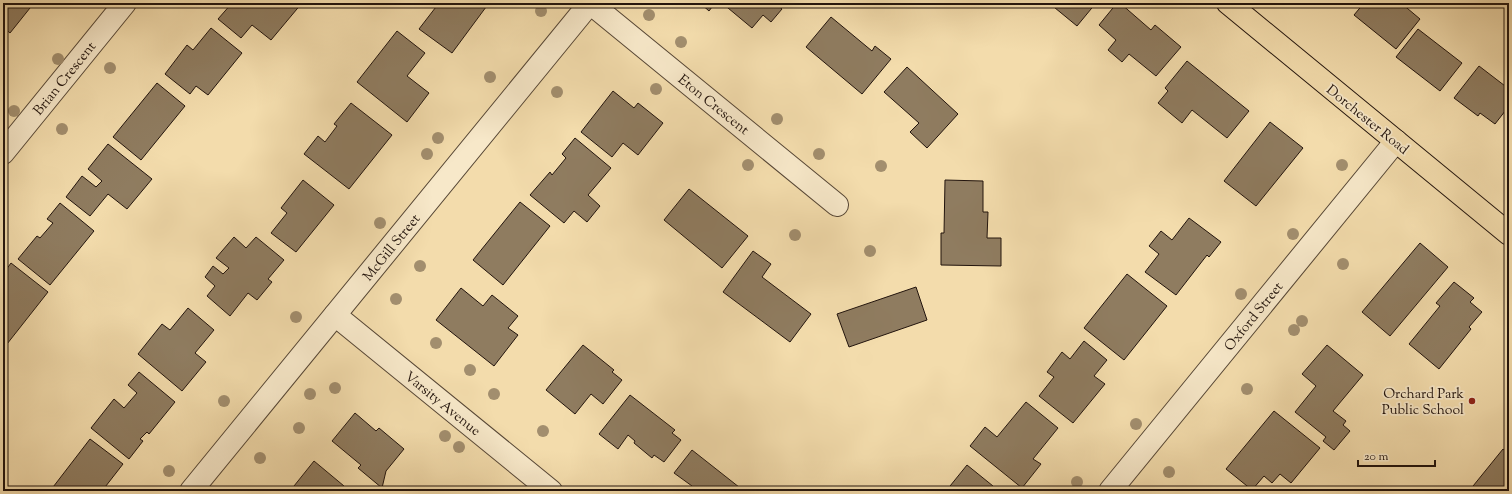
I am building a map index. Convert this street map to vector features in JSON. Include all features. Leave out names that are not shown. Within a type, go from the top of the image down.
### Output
[{"type":"main road","name":"Dorchester Road","points":[[1228,3],[1509,234]]},
{"type":"street","name":"Brian Crescent","points":[[3,153],[125,3]]},
{"type":"street","name":"Eton Crescent","points":[[590,3],[837,205]]},
{"type":"street","name":"McGill Street","points":[[191,491],[590,3]]},
{"type":"street","name":"Oxford Street","points":[[1110,491],[1396,142]]},
{"type":"street","name":"Varsity Avenue","points":[[335,315],[551,491]]},
{"type":"building","points":[[3,3],[34,3],[10,33],[3,27]]},
{"type":"building","points":[[232,3],[302,3],[271,40],[252,25],[241,38],[218,19]]},
{"type":"building","points":[[439,3],[443,5],[445,3],[489,3],[452,53],[419,29]]},
{"type":"building","points":[[700,3],[715,3],[709,11]]},
{"type":"building","points":[[722,3],[775,3],[782,9],[771,22],[763,15],[752,28]]},
{"type":"building","points":[[1049,3],[1096,3],[1077,26]]},
{"type":"building","points":[[1117,3],[1120,3],[1151,30],[1155,25],[1181,47],[1156,76],[1129,54],[1122,62],[1108,50],[1116,40],[1099,25]]},
{"type":"building","points":[[1364,3],[1401,3],[1420,19],[1396,49],[1354,15]]},
{"type":"building","points":[[831,17],[872,51],[875,46],[891,59],[862,94],[806,47]]},
{"type":"building","points":[[211,28],[242,53],[208,95],[196,86],[190,94],[165,74],[187,45],[193,50]]},
{"type":"building","points":[[1418,29],[1462,63],[1440,91],[1396,57]]},
{"type":"building","points":[[397,31],[425,53],[407,76],[429,93],[407,122],[357,82]]},
{"type":"building","points":[[1187,61],[1249,111],[1227,138],[1192,110],[1182,123],[1158,103],[1168,91],[1165,88]]},
{"type":"building","points":[[1479,66],[1509,89],[1509,106],[1495,124],[1480,113],[1478,116],[1454,98]]},
{"type":"building","points":[[907,67],[958,114],[927,148],[910,132],[919,123],[884,92]]},
{"type":"building","points":[[157,83],[185,106],[141,160],[113,137]]},
{"type":"building","points":[[613,91],[634,108],[638,103],[663,123],[638,155],[623,143],[612,157],[581,132]]},
{"type":"building","points":[[351,103],[392,135],[349,189],[304,154],[318,136],[325,142],[337,126],[334,124]]},
{"type":"building","points":[[1270,122],[1303,148],[1256,206],[1224,181]]},
{"type":"building","points":[[575,138],[611,168],[588,195],[600,206],[587,222],[574,211],[564,223],[530,195],[550,172],[552,175],[566,158],[562,154]]},
{"type":"building","points":[[108,144],[152,179],[127,209],[108,194],[90,216],[66,197],[82,176],[96,187],[102,181],[88,169]]},
{"type":"building","points":[[303,180],[334,205],[296,252],[271,233],[287,213],[281,208]]},
{"type":"building","points":[[945,180],[983,181],[983,212],[988,212],[987,238],[1001,238],[1001,266],[941,265],[941,233],[944,233]]},
{"type":"building","points":[[689,189],[748,236],[722,268],[664,220]]},
{"type":"building","points":[[520,202],[550,226],[503,285],[473,260]]},
{"type":"building","points":[[60,203],[94,231],[50,285],[18,259],[37,236],[40,238],[53,223],[47,219]]},
{"type":"building","points":[[1189,218],[1221,242],[1209,257],[1207,255],[1176,295],[1145,272],[1159,254],[1149,246],[1161,231],[1172,240]]},
{"type":"building","points":[[234,237],[246,248],[256,237],[284,260],[268,279],[272,282],[257,300],[248,293],[230,316],[207,296],[215,286],[205,277],[213,266],[223,274],[229,268],[216,258]]},
{"type":"building","points":[[1420,243],[1448,267],[1390,336],[1362,312]]},
{"type":"building","points":[[753,251],[771,264],[762,277],[811,314],[790,342],[723,292]]},
{"type":"building","points":[[11,263],[48,292],[7,344],[3,341],[3,274]]},
{"type":"building","points":[[1127,274],[1167,306],[1124,360],[1084,328]]},
{"type":"building","points":[[1454,282],[1474,298],[1470,302],[1482,312],[1469,327],[1471,329],[1439,369],[1409,344],[1440,306],[1436,303]]},
{"type":"building","points":[[916,287],[927,320],[849,347],[837,314]]},
{"type":"building","points":[[461,288],[483,306],[492,295],[518,316],[508,328],[518,335],[494,366],[436,320]]},
{"type":"building","points":[[188,308],[214,330],[195,353],[206,362],[182,391],[138,354],[162,324],[170,330]]},
{"type":"building","points":[[1084,341],[1107,360],[1094,376],[1105,384],[1073,423],[1039,396],[1054,377],[1047,372],[1062,352],[1070,359]]},
{"type":"building","points":[[583,345],[614,370],[612,372],[622,380],[603,404],[591,394],[575,414],[546,390]]},
{"type":"building","points":[[1327,345],[1363,375],[1333,411],[1346,421],[1343,425],[1350,431],[1334,450],[1323,441],[1326,437],[1295,412],[1316,386],[1302,374]]},
{"type":"building","points":[[139,372],[175,402],[149,434],[147,432],[140,439],[143,441],[129,459],[91,428],[114,399],[124,408],[137,393],[128,385]]},
{"type":"building","points":[[630,395],[675,430],[672,433],[681,440],[664,462],[654,455],[652,458],[634,443],[635,441],[628,435],[618,449],[599,434]]},
{"type":"building","points":[[1026,402],[1058,428],[1033,459],[1041,464],[1022,488],[970,446],[985,427],[997,437]]},
{"type":"building","points":[[1274,411],[1320,448],[1291,483],[1280,474],[1272,483],[1264,476],[1252,490],[1226,469]]},
{"type":"building","points":[[355,413],[376,431],[379,428],[404,449],[386,471],[382,488],[358,468],[361,465],[332,441]]},
{"type":"building","points":[[90,439],[123,464],[102,491],[50,491]]},
{"type":"building","points":[[1503,449],[1509,454],[1509,491],[1469,491]]},
{"type":"building","points":[[692,450],[744,491],[688,491],[692,486],[674,473]]},
{"type":"building","points":[[314,461],[344,486],[339,491],[290,491]]},
{"type":"building","points":[[967,465],[993,486],[990,491],[946,491]]},
{"type":"place","name":"Orchard Park Public School","points":[[1472,401]]}]
